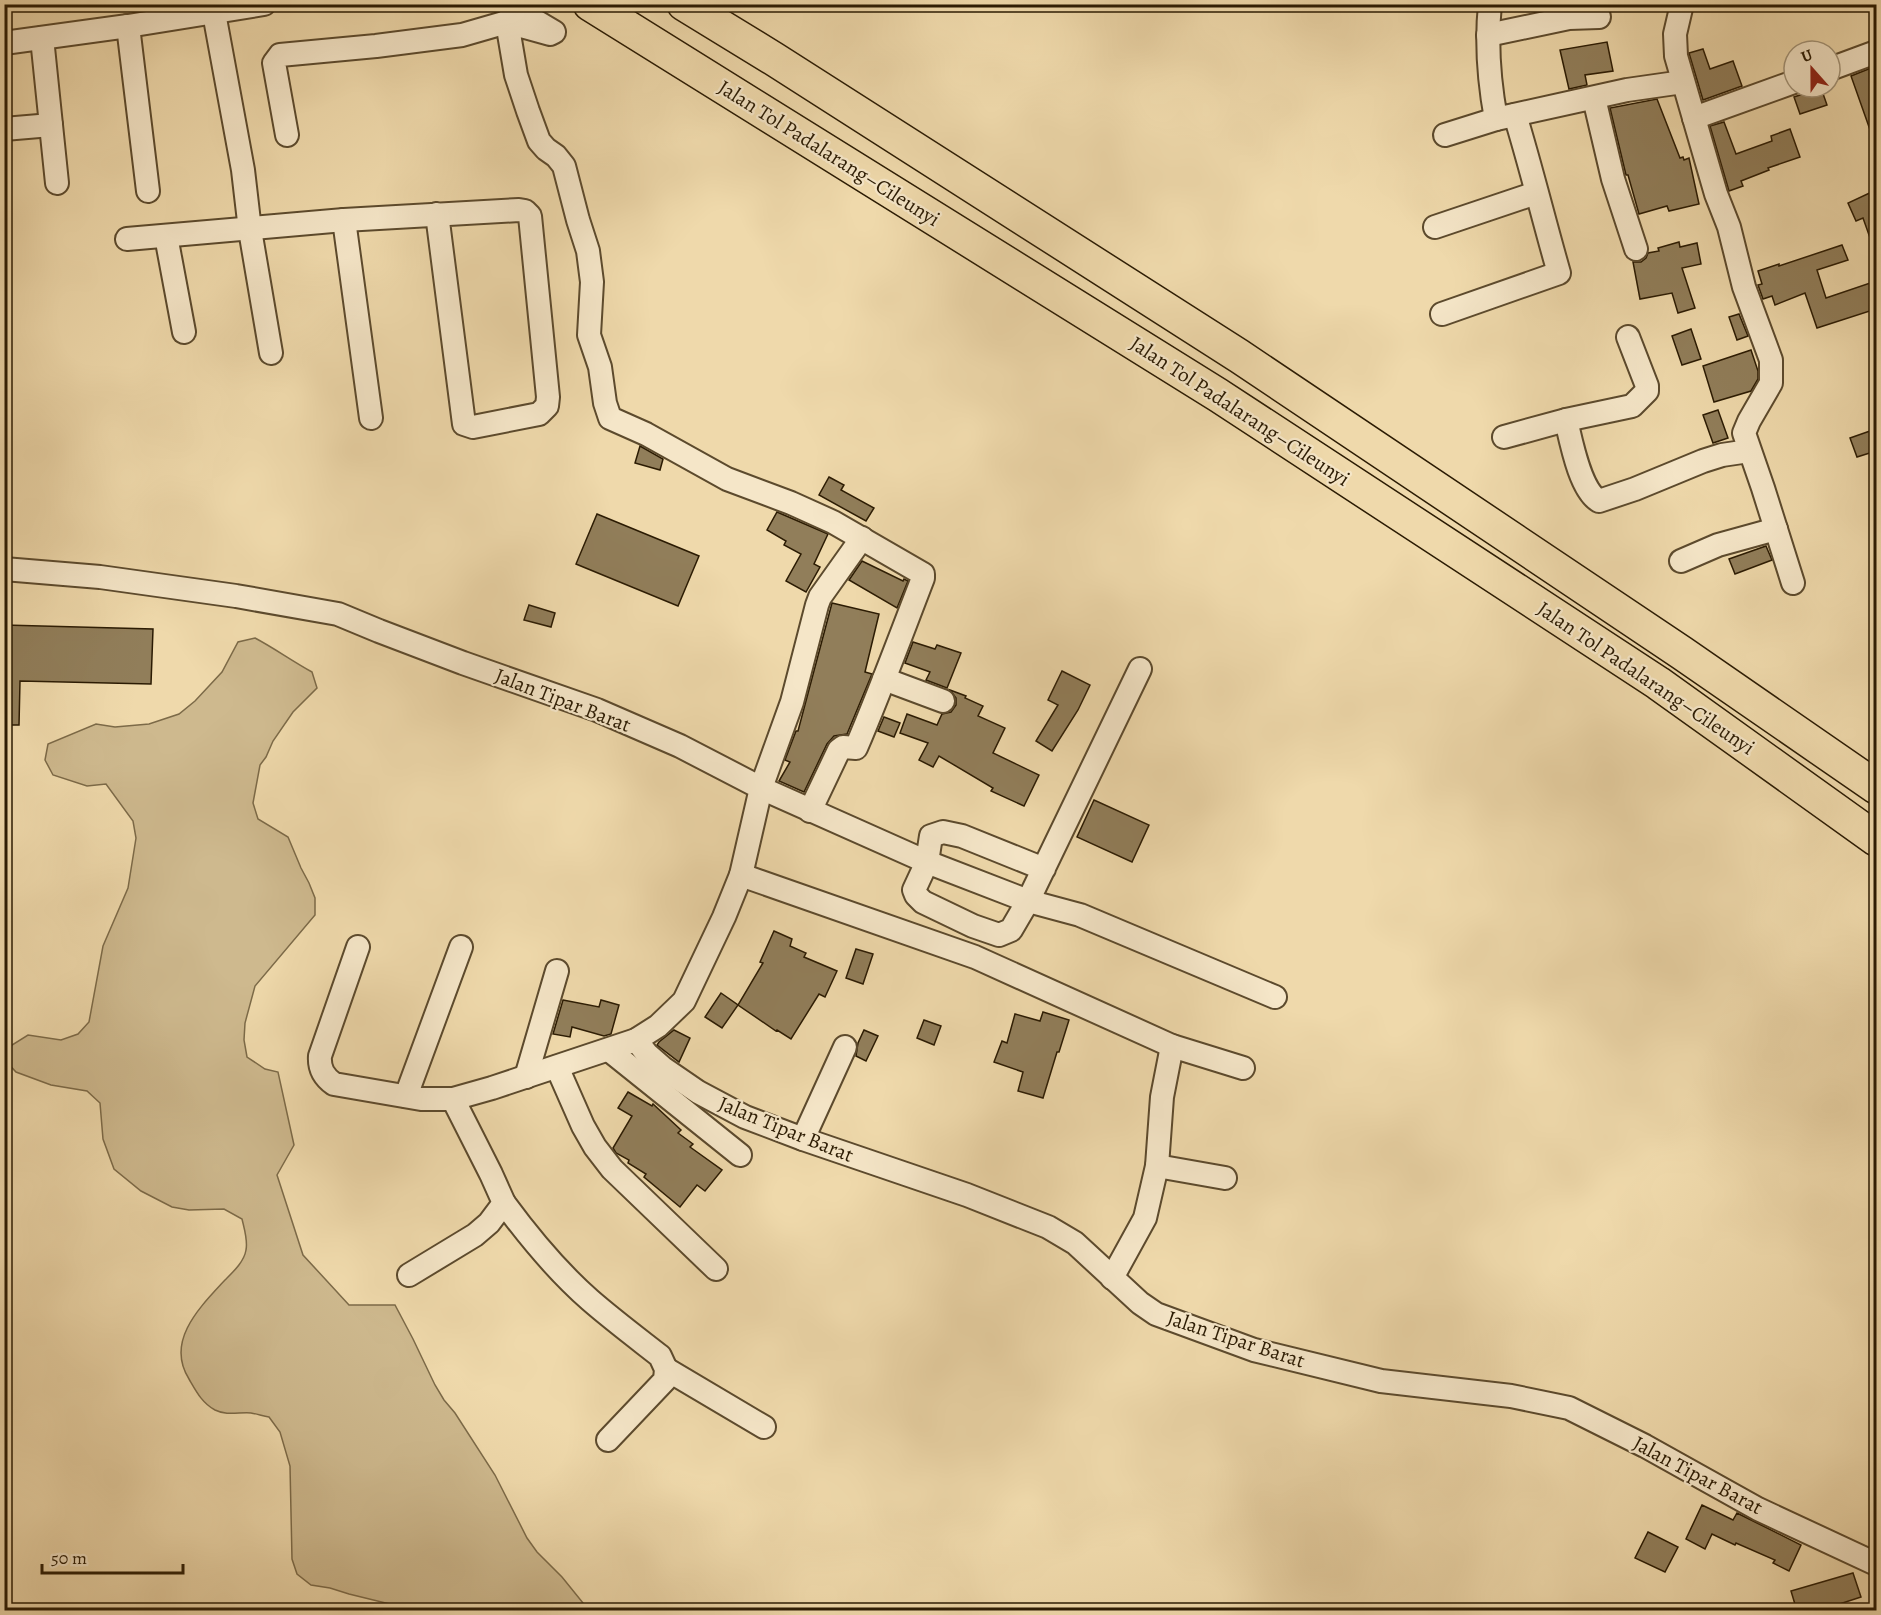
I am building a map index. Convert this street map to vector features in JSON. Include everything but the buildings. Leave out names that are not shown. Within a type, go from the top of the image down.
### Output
[{"type":"highway","name":"Jalan Tol Padalarang–Cileunyi","points":[[590,4],[1218,394],[1658,683],[1876,839]]},
{"type":"highway","name":"Jalan Tol Padalarang–Cileunyi","points":[[684,4],[784,65],[1239,357],[1701,666],[1876,787]]},
{"type":"street","points":[[1442,314],[1559,273],[1536,193],[1531,167],[1490,86],[1488,35],[1490,4]]},
{"type":"street","points":[[1682,4],[1675,34],[1676,56],[1716,194],[1729,227],[1743,287],[1771,360],[1771,382],[1744,431],[1792,583]]},
{"type":"street","points":[[4,43],[258,5]]},
{"type":"street","points":[[214,13],[243,170],[250,230],[271,353]]},
{"type":"street","points":[[287,135],[274,63],[280,55],[462,35],[507,13],[516,75],[528,111],[539,141],[564,166],[588,251],[592,282],[589,335],[600,367],[604,403],[610,418],[646,434],[727,479],[833,522],[923,574],[870,717],[856,748],[843,747],[839,750],[810,811]]},
{"type":"street","points":[[1488,35],[1569,18],[1599,17]]},
{"type":"street","points":[[128,26],[148,191]]},
{"type":"street","points":[[42,38],[57,183]]},
{"type":"street","points":[[1842,65],[1876,52]]},
{"type":"street","points":[[1445,135],[1505,117],[1627,90],[1683,82]]},
{"type":"street","points":[[1694,118],[1782,86]]},
{"type":"street","points":[[1594,98],[1613,179],[1636,249]]},
{"type":"street","points":[[4,129],[51,125]]},
{"type":"street","points":[[1435,227],[1536,193]]},
{"type":"street","points":[[127,239],[344,220],[437,214],[525,211],[530,216],[548,397],[547,406],[540,414],[473,428],[464,424],[437,214]]},
{"type":"street","points":[[344,220],[371,418]]},
{"type":"street","points":[[166,236],[184,332]]},
{"type":"street","points":[[1504,437],[1566,420],[1632,406],[1647,391],[1647,386],[1628,337]]},
{"type":"street","points":[[1566,420],[1580,471],[1592,496],[1599,501],[1703,461],[1722,455],[1749,451]]},
{"type":"street","points":[[1680,561],[1718,545],[1776,529]]},
{"type":"street","points":[[358,947],[319,1064],[328,1080],[334,1084],[421,1099],[453,1099],[609,1050],[636,1040],[658,1026],[684,1001],[724,917],[741,875],[761,788],[792,702],[817,605],[820,597],[862,538]]},
{"type":"street","name":"Jalan Tipar Barat","points":[[4,569],[100,577],[236,596],[338,614],[463,663],[597,710],[680,746],[810,811],[927,862],[1028,901],[1080,915],[1275,997]]},
{"type":"street","points":[[1044,868],[962,836],[943,832],[932,836],[927,862],[914,890],[923,902],[993,934],[1005,934],[1011,930],[1028,901],[1044,868],[1140,669]]},
{"type":"street","points":[[884,679],[943,701]]},
{"type":"street","points":[[741,875],[975,957],[1172,1046],[1242,1068]]},
{"type":"street","points":[[406,1096],[461,947]]},
{"type":"street","points":[[526,1077],[557,971]]},
{"type":"street","name":"Jalan Tipar Barat","points":[[636,1040],[663,1068],[698,1092],[745,1117],[967,1195],[1048,1227],[1075,1243],[1140,1303],[1156,1314],[1254,1350],[1381,1381],[1510,1396],[1569,1408],[1626,1436],[1758,1509],[1876,1564]]},
{"type":"street","points":[[1112,1278],[1145,1218],[1157,1166],[1162,1096],[1172,1046]]},
{"type":"street","points":[[803,1139],[845,1047]]},
{"type":"street","points":[[609,1050],[740,1155]]},
{"type":"street","points":[[557,1067],[583,1126],[612,1169],[716,1269]]},
{"type":"street","points":[[453,1099],[504,1203],[524,1230],[561,1271],[589,1299],[660,1356],[666,1369],[764,1427]]},
{"type":"street","points":[[1157,1166],[1225,1178]]},
{"type":"street","points":[[409,1275],[475,1235],[489,1223],[504,1203]]},
{"type":"street","points":[[608,1440],[664,1380],[666,1369]]},
{"type":"shaded area","points":[[255,638],[312,672],[317,688],[293,712],[273,741],[260,765],[253,803],[258,819],[288,837],[315,898],[315,915],[255,986],[245,1023],[244,1040],[247,1057],[265,1069],[278,1072],[294,1145],[277,1175],[303,1255],[349,1305],[395,1305],[435,1385],[495,1475],[527,1538],[583,1603],[592,1610],[414,1610],[311,1585],[297,1574],[292,1559],[290,1466],[280,1432],[269,1417],[251,1413],[224,1413],[210,1407],[197,1392],[183,1365],[181,1351],[183,1338],[189,1325],[205,1302],[243,1259],[246,1250],[246,1234],[242,1219],[224,1209],[189,1210],[172,1207],[141,1191],[114,1169],[103,1139],[100,1103],[87,1091],[51,1085],[16,1072],[5,1060],[12,1045],[28,1035],[61,1040],[78,1034],[89,1022],[103,946],[128,888],[136,838],[133,821],[106,784],[87,786],[53,775],[45,760],[48,744],[96,724],[115,727],[149,724],[179,714],[195,701],[222,672],[238,642]]}]
